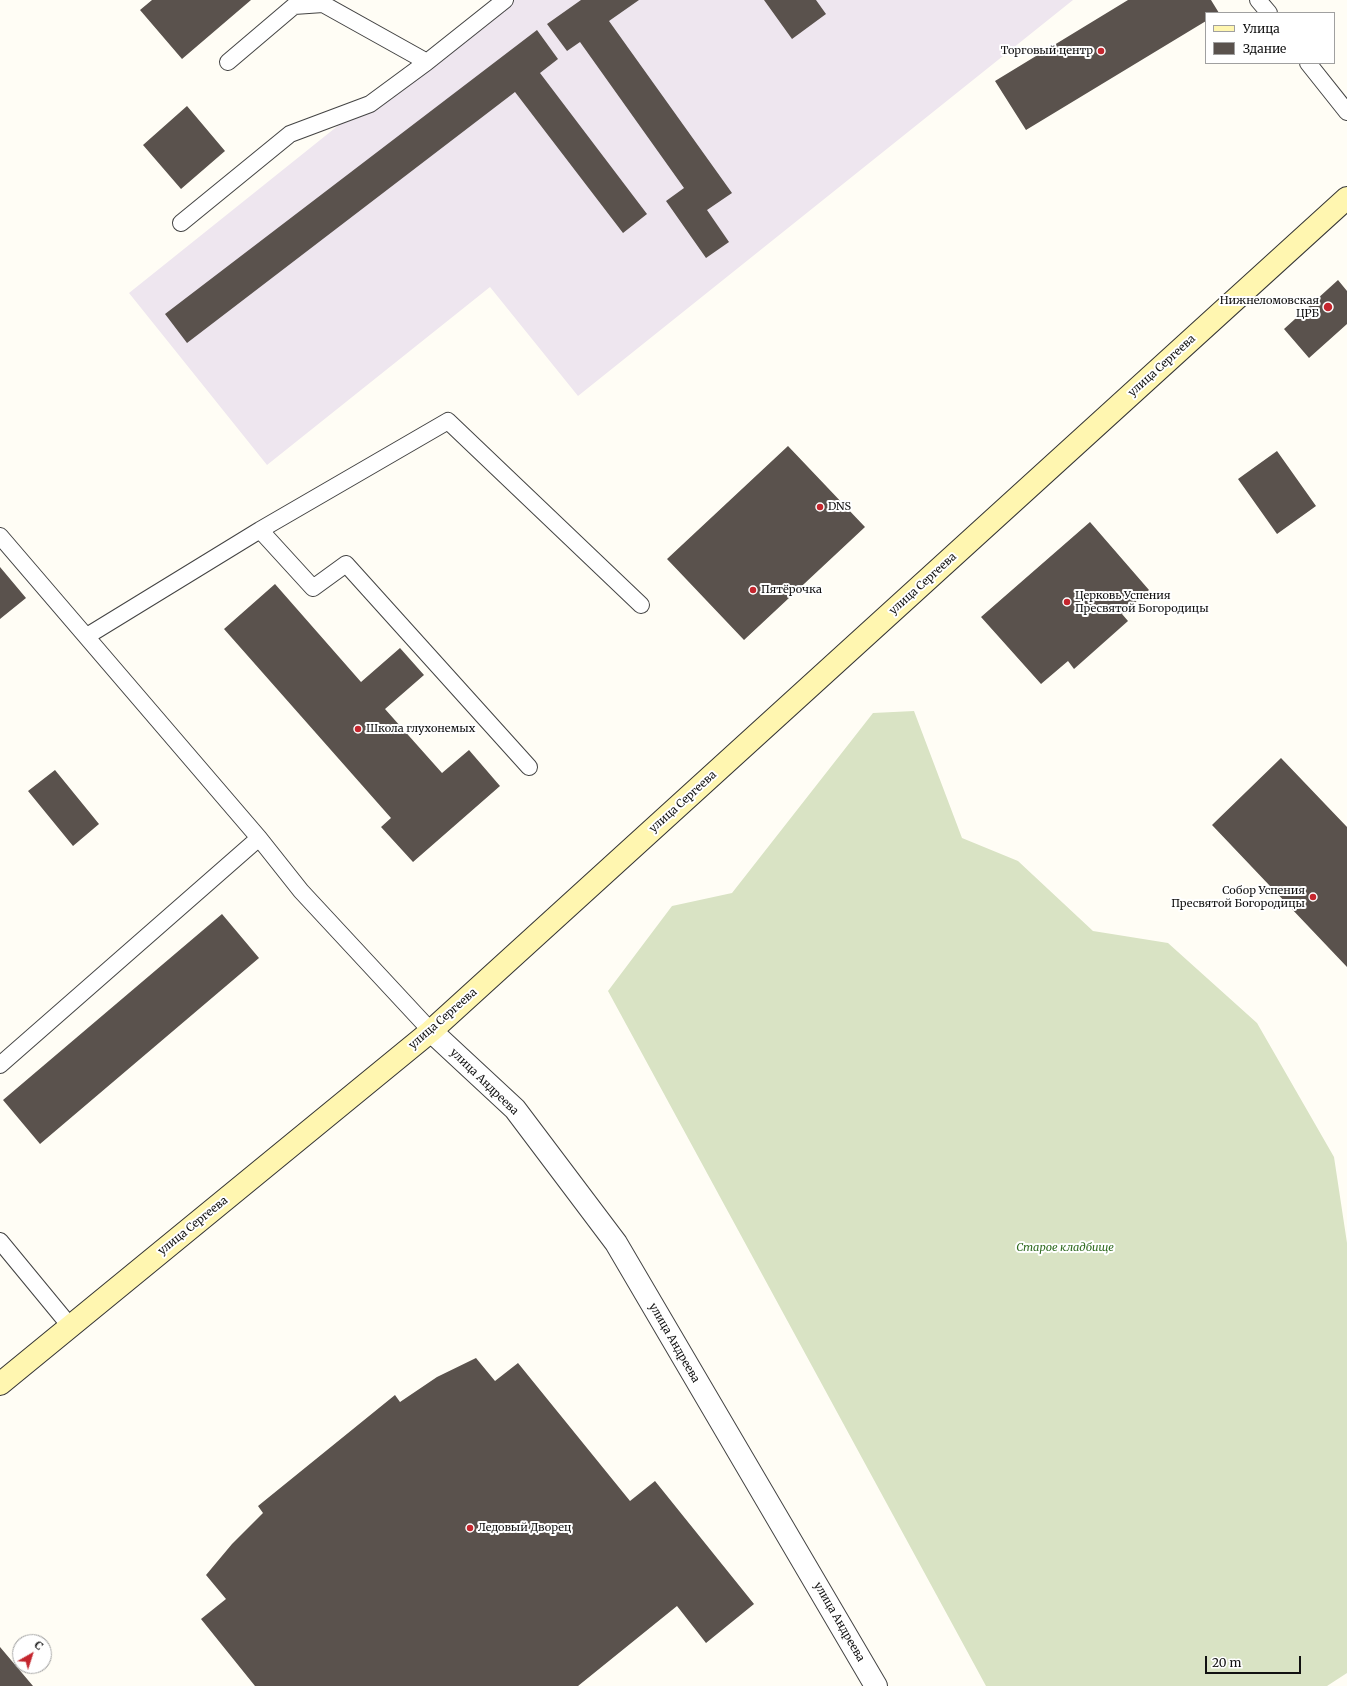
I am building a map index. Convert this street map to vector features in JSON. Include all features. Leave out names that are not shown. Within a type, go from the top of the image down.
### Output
[{"type":"main road","name":"улица Сергеева","points":[[0,1384],[431,1031],[1347,198]]},
{"type":"street","name":"улица Андреева","points":[[431,1031],[514,1109],[616,1244],[876,1686]]},
{"type":"lane","points":[[181,223],[290,134],[370,104],[427,62],[505,0]]},
{"type":"lane","points":[[1258,0],[1268,12]]},
{"type":"lane","points":[[228,62],[294,6],[323,4],[427,62]]},
{"type":"lane","points":[[1309,64],[1347,112]]},
{"type":"lane","points":[[87,636],[260,530],[448,421],[641,605]]},
{"type":"lane","points":[[260,530],[313,588],[346,564],[529,767]]},
{"type":"lane","points":[[0,536],[259,838],[301,890],[431,1031]]},
{"type":"lane","points":[[0,1065],[259,838]]},
{"type":"lane","points":[[0,1242],[70,1326]]},
{"type":"shaded area","points":[[495,0],[1073,0],[578,396],[490,287],[267,465],[129,293]]},
{"type":"green space","name":"Старое кладбище","points":[[914,711],[962,838],[1018,861],[1093,931],[1168,943],[1257,1023],[1334,1157],[1347,1243],[1347,1673],[1327,1686],[986,1686],[608,991],[672,906],[732,893],[873,713]]},
{"type":"building","points":[[152,0],[251,0],[182,59],[140,10]]},
{"type":"building","points":[[581,0],[639,0],[609,21],[732,193],[707,210],[729,242],[706,258],[666,201],[684,188],[580,42],[567,51],[547,24]]},
{"type":"building","points":[[764,0],[816,0],[826,14],[792,39]]},
{"type":"building","name":"Торговый центр","points":[[1128,0],[1211,0],[1218,12],[1205,12],[1205,22],[1026,130],[995,81]]},
{"type":"building","points":[[537,30],[558,59],[540,73],[647,214],[623,233],[515,92],[187,343],[165,314]]},
{"type":"building","points":[[187,106],[225,151],[181,189],[143,145]]},
{"type":"building","name":"Нижнеломовская ЦРБ","points":[[1338,280],[1347,291],[1347,324],[1309,358],[1284,329]]},
{"type":"building","points":[[788,446],[865,527],[744,640],[667,559]]},
{"type":"building","points":[[1277,451],[1316,506],[1277,534],[1238,479]]},
{"type":"building","name":"Церковь Успения Пресвятой Богородицы","points":[[1090,522],[1149,590],[1122,614],[1128,621],[1074,669],[1068,661],[1041,684],[981,617]]},
{"type":"building","points":[[0,567],[26,598],[0,619]]},
{"type":"building","name":"Школа глухонемых","points":[[275,584],[361,682],[400,648],[424,675],[385,709],[442,773],[469,750],[500,786],[413,862],[381,827],[391,818],[224,629]]},
{"type":"building","name":"Собор Успения Пресвятой Богородицы","points":[[1281,758],[1347,827],[1347,967],[1212,825]]},
{"type":"building","points":[[55,770],[99,824],[73,846],[28,791]]},
{"type":"building","points":[[222,914],[259,958],[40,1144],[3,1100]]},
{"type":"building","name":"Ледовый Дворец","points":[[476,1358],[495,1381],[518,1363],[630,1501],[655,1481],[754,1604],[706,1643],[677,1606],[578,1686],[255,1686],[201,1619],[226,1599],[206,1575],[232,1544],[263,1513],[258,1506],[395,1395],[400,1402],[437,1377]]},
{"type":"building","points":[[0,1647],[12,1661],[12,1674],[23,1674],[33,1686],[0,1686]]},
{"type":"place","name":"Торговый центр","points":[[1101,51]]},
{"type":"place","name":"Нижнеломовская ЦРБ","points":[[1328,307]]},
{"type":"place","name":"DNS","points":[[820,507]]},
{"type":"place","name":"Пятёрочка","points":[[753,590]]},
{"type":"place","name":"Церковь Успения Пресвятой Богородицы","points":[[1067,602]]},
{"type":"place","name":"Школа глухонемых","points":[[358,729]]},
{"type":"place","name":"Собор Успения Пресвятой Богородицы","points":[[1313,897]]},
{"type":"place","name":"Ледовый Дворец","points":[[470,1528]]}]
